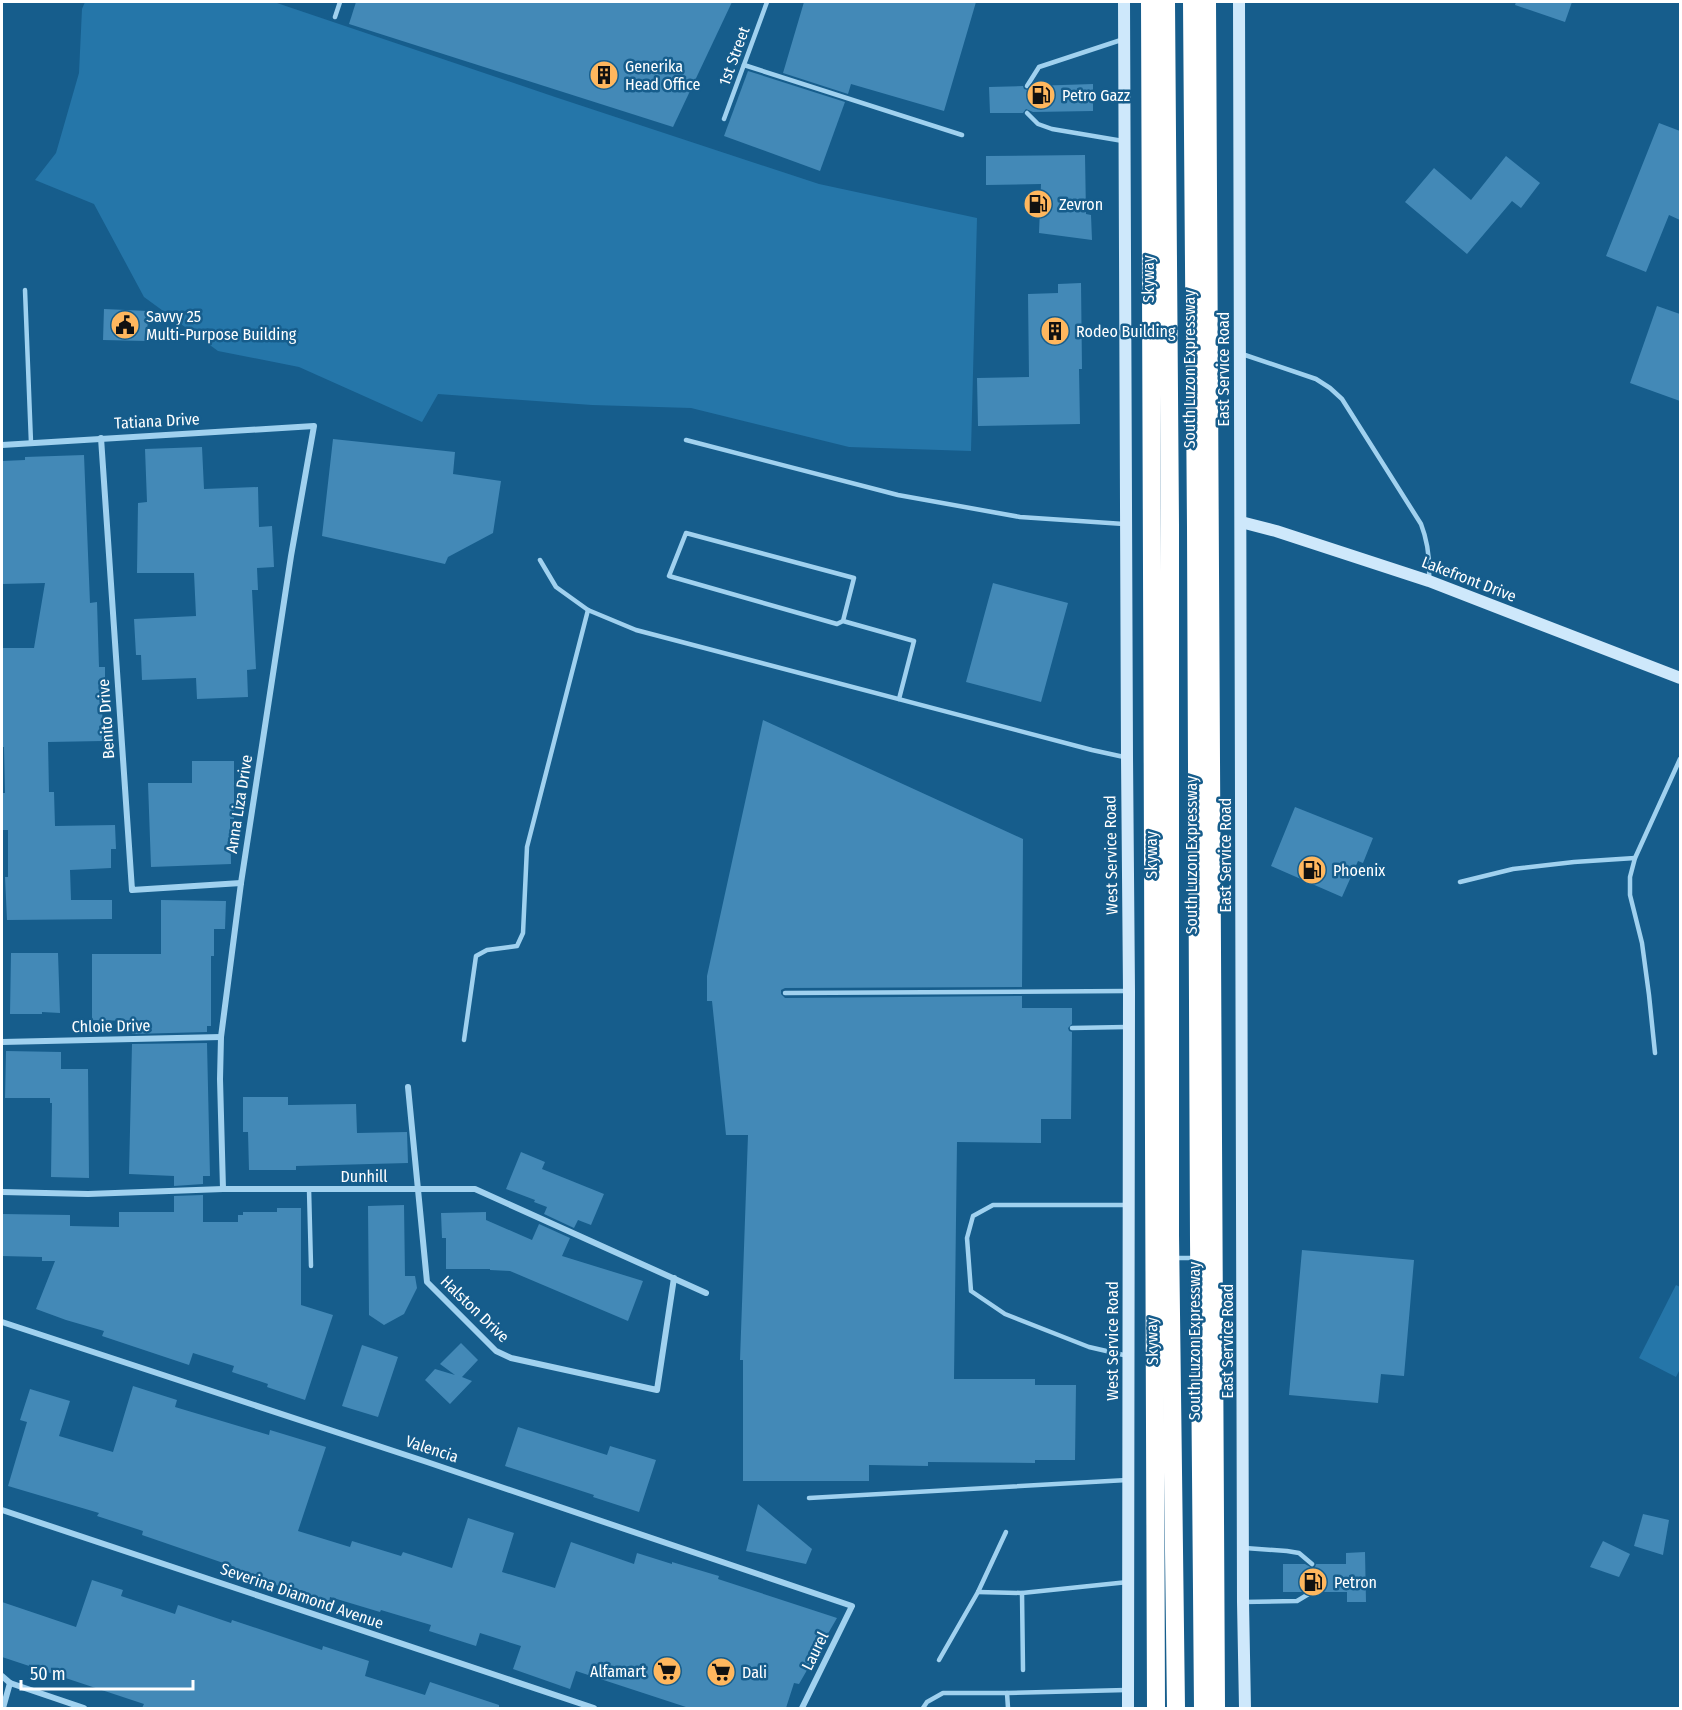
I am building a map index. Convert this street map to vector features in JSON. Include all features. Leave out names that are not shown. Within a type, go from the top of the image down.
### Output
[{"type":"highway","points":[[1150,2],[1156,1708]]},
{"type":"highway","name":"Skyway","points":[[1166,2],[1170,524],[1170,1235],[1176,1708]]},
{"type":"highway","points":[[1192,2],[1198,1240],[1203,1708]]},
{"type":"highway","name":"South Luzon Expressway","points":[[1207,2],[1216,1708]]},
{"type":"main road","name":"West Service Road","points":[[1124,2],[1129,991],[1128,1480],[1130,1582],[1128,1708]]},
{"type":"main road","name":"East Service Road","points":[[1239,2],[1245,1708]]},
{"type":"main road","name":"Lakefront Drive","points":[[1241,522],[1276,531],[1429,581],[1680,678]]},
{"type":"street","name":"Tatiana Drive","points":[[2,445],[314,426]]},
{"type":"street","name":"Anna Liza Drive","points":[[223,1189],[221,1037],[241,883],[291,556],[314,426]]},
{"type":"street","name":"Benito Drive","points":[[101,438],[132,890],[241,883]]},
{"type":"street","name":"Chloie Drive","points":[[2,1042],[221,1037]]},
{"type":"street","name":"Halston Drive","points":[[408,1087],[427,1282],[496,1351],[511,1358],[657,1390],[674,1278]]},
{"type":"street","name":"Dunhill","points":[[2,1192],[88,1194],[223,1189],[475,1189],[705,1293]]},
{"type":"street","name":"Valencia","points":[[2,1322],[417,1458],[852,1606]]},
{"type":"street","name":"Severina Diamond Avenue","points":[[2,1510],[594,1708]]},
{"type":"street","name":"Laurel","points":[[802,1708],[852,1606]]},
{"type":"street","points":[[2,1676],[10,1683],[84,1708]]},
{"type":"street","points":[[3,1708],[10,1683]]},
{"type":"lane","points":[[335,17],[340,2]]},
{"type":"lane","name":"1st Street","points":[[724,120],[767,2]]},
{"type":"lane","points":[[1027,86],[1039,67],[1124,39]]},
{"type":"lane","points":[[744,65],[962,135]]},
{"type":"lane","points":[[1027,113],[1038,124],[1052,129],[1124,142]]},
{"type":"lane","points":[[25,290],[31,443]]},
{"type":"lane","points":[[1239,353],[1316,379],[1342,399],[1421,524],[1430,555],[1429,581]]},
{"type":"lane","points":[[686,440],[909,497],[1020,517],[1126,524]]},
{"type":"lane","points":[[843,621],[854,578],[686,533],[669,576],[837,624],[843,621],[914,641],[899,699]]},
{"type":"lane","points":[[540,560],[556,587],[588,610],[636,630],[1092,750],[1127,757]]},
{"type":"lane","points":[[464,1041],[476,956],[487,950],[517,946],[523,933],[527,847],[588,610]]},
{"type":"lane","points":[[1655,1053],[1643,954],[1630,896],[1630,877],[1635,858],[1680,759]]},
{"type":"lane","points":[[1460,882],[1513,869],[1635,858]]},
{"type":"lane","points":[[785,993],[1129,991]]},
{"type":"lane","points":[[1072,1028],[1129,1027]]},
{"type":"lane","points":[[309,1189],[311,1266]]},
{"type":"lane","points":[[1128,1205],[993,1205],[973,1216],[968,1238],[971,1291],[1005,1314],[1089,1347],[1128,1356]]},
{"type":"lane","points":[[1154,1259],[1185,1257],[1213,1259]]},
{"type":"lane","points":[[809,1498],[1128,1480]]},
{"type":"lane","points":[[939,1660],[978,1592],[1006,1532]]},
{"type":"lane","points":[[1244,1548],[1299,1553],[1312,1564]]},
{"type":"lane","points":[[978,1592],[1022,1593],[1130,1582]]},
{"type":"lane","points":[[1244,1602],[1297,1601],[1312,1592]]},
{"type":"lane","points":[[1022,1593],[1023,1670]]},
{"type":"lane","points":[[923,1708],[927,1702],[943,1693],[1008,1694],[1129,1690]]},
{"type":"lane","points":[[1008,1694],[1008,1708]]},
{"type":"shaded area","points":[[85,2],[274,2],[819,184],[977,218],[971,451],[849,447],[691,408],[592,405],[438,394],[422,422],[299,367],[218,351],[144,297],[94,204],[35,180],[56,153],[79,73],[82,9]]},
{"type":"shaded area","points":[[1676,1285],[1680,1287],[1680,1369],[1676,1377],[1639,1358]]},
{"type":"building","name":"Generika Head Office","points":[[356,2],[732,2],[673,127],[349,24]]},
{"type":"building","points":[[804,2],[976,2],[944,111],[851,84],[848,94],[783,73]]},
{"type":"building","points":[[1516,2],[1572,2],[1565,22],[1515,5]]},
{"type":"building","points":[[748,71],[845,102],[820,171],[724,136]]},
{"type":"building","points":[[1093,84],[1093,111],[1033,112],[1026,109],[1023,113],[990,113],[989,87],[1023,86],[1027,90],[1032,86]]},
{"type":"building","points":[[1659,123],[1680,131],[1680,220],[1669,215],[1646,272],[1606,256]]},
{"type":"building","points":[[1085,155],[1086,214],[1091,215],[1092,240],[1039,233],[1041,184],[986,185],[986,156]]},
{"type":"building","points":[[1506,156],[1540,183],[1521,208],[1512,201],[1467,254],[1405,202],[1434,168],[1471,200]]},
{"type":"building","points":[[1081,283],[1080,424],[978,426],[977,378],[1029,377],[1028,294],[1058,293],[1058,284]]},
{"type":"building","points":[[1657,306],[1680,314],[1680,401],[1630,383]]},
{"type":"building","name":"Savvy 25 Multi-Purpose Building","points":[[104,309],[148,311],[147,341],[103,340]]},
{"type":"building","points":[[333,439],[455,452],[453,474],[501,481],[493,533],[448,557],[445,564],[322,536]]},
{"type":"building","points":[[202,447],[204,489],[258,487],[259,527],[272,526],[274,567],[257,568],[258,590],[252,590],[256,669],[247,670],[248,697],[197,699],[196,678],[142,680],[141,655],[136,655],[134,619],[196,616],[194,573],[137,573],[138,503],[147,502],[145,449]]},
{"type":"building","points":[[84,455],[90,603],[97,602],[99,667],[105,667],[105,701],[102,701],[103,741],[48,742],[49,792],[54,792],[55,826],[115,825],[116,849],[111,849],[111,868],[70,870],[71,900],[112,900],[112,919],[7,920],[5,877],[8,877],[8,830],[2,830],[2,793],[5,793],[4,747],[2,747],[2,648],[34,648],[45,583],[2,584],[2,461],[25,460],[25,457]]},
{"type":"building","points":[[993,583],[1068,603],[1041,702],[966,682]]},
{"type":"building","points":[[763,720],[1023,839],[1022,987],[785,988],[781,990],[781,994],[785,998],[1022,996],[1022,1008],[1072,1008],[1072,1024],[1068,1028],[1072,1032],[1071,1119],[1041,1119],[1041,1143],[957,1142],[954,1379],[1035,1379],[1035,1385],[1076,1385],[1075,1460],[1035,1460],[1035,1463],[928,1462],[928,1466],[869,1465],[869,1481],[743,1481],[743,1360],[740,1360],[748,1135],[726,1135],[712,1001],[707,1001],[707,976]]},
{"type":"building","points":[[192,761],[234,761],[234,819],[230,819],[231,864],[151,867],[148,783],[192,783]]},
{"type":"building","points":[[1295,807],[1373,838],[1363,863],[1358,861],[1342,897],[1271,866]]},
{"type":"building","points":[[161,900],[226,901],[225,929],[214,929],[214,956],[211,956],[211,1026],[207,1026],[207,1032],[132,1034],[133,1021],[92,1020],[92,954],[161,954]]},
{"type":"building","points":[[11,953],[58,953],[60,1013],[10,1014]]},
{"type":"building","points":[[207,1043],[210,1176],[203,1176],[203,1184],[174,1186],[174,1176],[129,1174],[132,1044]]},
{"type":"building","points":[[6,1051],[61,1052],[61,1069],[88,1069],[89,1178],[51,1177],[52,1103],[50,1103],[50,1098],[5,1098]]},
{"type":"building","points":[[243,1097],[288,1097],[288,1105],[356,1104],[357,1133],[407,1132],[408,1163],[296,1166],[296,1170],[249,1170],[248,1132],[243,1132]]},
{"type":"building","points":[[521,1152],[545,1162],[542,1169],[604,1194],[591,1225],[578,1220],[574,1228],[544,1214],[547,1207],[534,1202],[535,1200],[506,1189]]},
{"type":"building","points":[[203,1195],[203,1222],[238,1222],[238,1215],[243,1215],[243,1212],[277,1212],[277,1208],[301,1208],[301,1305],[333,1315],[305,1400],[232,1372],[234,1366],[193,1353],[189,1365],[102,1336],[104,1331],[36,1309],[55,1261],[42,1261],[42,1257],[2,1256],[2,1214],[70,1215],[70,1226],[119,1227],[119,1212],[174,1212],[174,1196]]},
{"type":"building","points":[[404,1205],[405,1276],[415,1276],[417,1288],[404,1314],[384,1325],[369,1315],[368,1206]]},
{"type":"building","points":[[486,1212],[486,1220],[532,1240],[539,1224],[570,1238],[562,1256],[643,1281],[628,1321],[510,1271],[446,1269],[446,1238],[442,1238],[441,1213]]},
{"type":"building","points":[[1302,1250],[1414,1260],[1404,1376],[1381,1374],[1378,1403],[1289,1395]]},
{"type":"building","points":[[461,1343],[478,1360],[462,1377],[472,1381],[450,1404],[425,1380],[435,1369],[455,1375],[440,1364]]},
{"type":"building","points":[[362,1345],[398,1357],[378,1417],[342,1406]]},
{"type":"building","points":[[133,1386],[177,1400],[175,1407],[269,1435],[270,1430],[326,1447],[298,1531],[350,1547],[352,1541],[401,1556],[403,1552],[452,1568],[468,1518],[514,1533],[502,1572],[555,1588],[571,1542],[634,1564],[637,1553],[672,1564],[672,1562],[719,1576],[718,1579],[837,1618],[799,1684],[794,1683],[786,1708],[689,1708],[576,1671],[570,1689],[513,1669],[521,1646],[480,1633],[476,1646],[429,1631],[431,1625],[381,1610],[380,1612],[330,1597],[329,1603],[278,1588],[279,1586],[234,1571],[235,1567],[142,1535],[143,1531],[97,1516],[99,1513],[8,1486],[27,1422],[20,1420],[30,1389],[70,1401],[59,1436],[113,1452]]},
{"type":"building","points":[[518,1427],[607,1455],[610,1446],[656,1460],[639,1512],[505,1466]]},
{"type":"building","points":[[758,1504],[812,1549],[806,1564],[746,1551]]},
{"type":"building","points":[[1643,1514],[1669,1520],[1663,1555],[1634,1546]]},
{"type":"building","points":[[1603,1541],[1630,1554],[1619,1577],[1590,1567]]},
{"type":"building","name":"Petron","points":[[1365,1552],[1366,1602],[1347,1602],[1347,1592],[1316,1592],[1313,1588],[1304,1592],[1283,1592],[1283,1564],[1305,1564],[1312,1568],[1316,1564],[1346,1564],[1346,1553]]},
{"type":"building","points":[[92,1580],[123,1590],[121,1596],[175,1614],[178,1605],[322,1650],[323,1646],[369,1661],[365,1676],[425,1695],[430,1682],[499,1705],[499,1708],[142,1708],[144,1704],[2,1657],[2,1602],[76,1627]]},
{"type":"place","name":"Generika Head Office","points":[[604,75]]},
{"type":"place","name":"Petro Gazz","points":[[1041,95]]},
{"type":"place","name":"Zevron","points":[[1038,204]]},
{"type":"place","name":"Savvy 25 Multi-Purpose Building","points":[[125,325]]},
{"type":"place","name":"Rodeo Building","points":[[1055,331]]},
{"type":"place","name":"Phoenix","points":[[1312,870]]},
{"type":"place","name":"Petron","points":[[1313,1582]]},
{"type":"place","name":"Alfamart","points":[[667,1671]]},
{"type":"place","name":"Dali","points":[[721,1672]]}]
